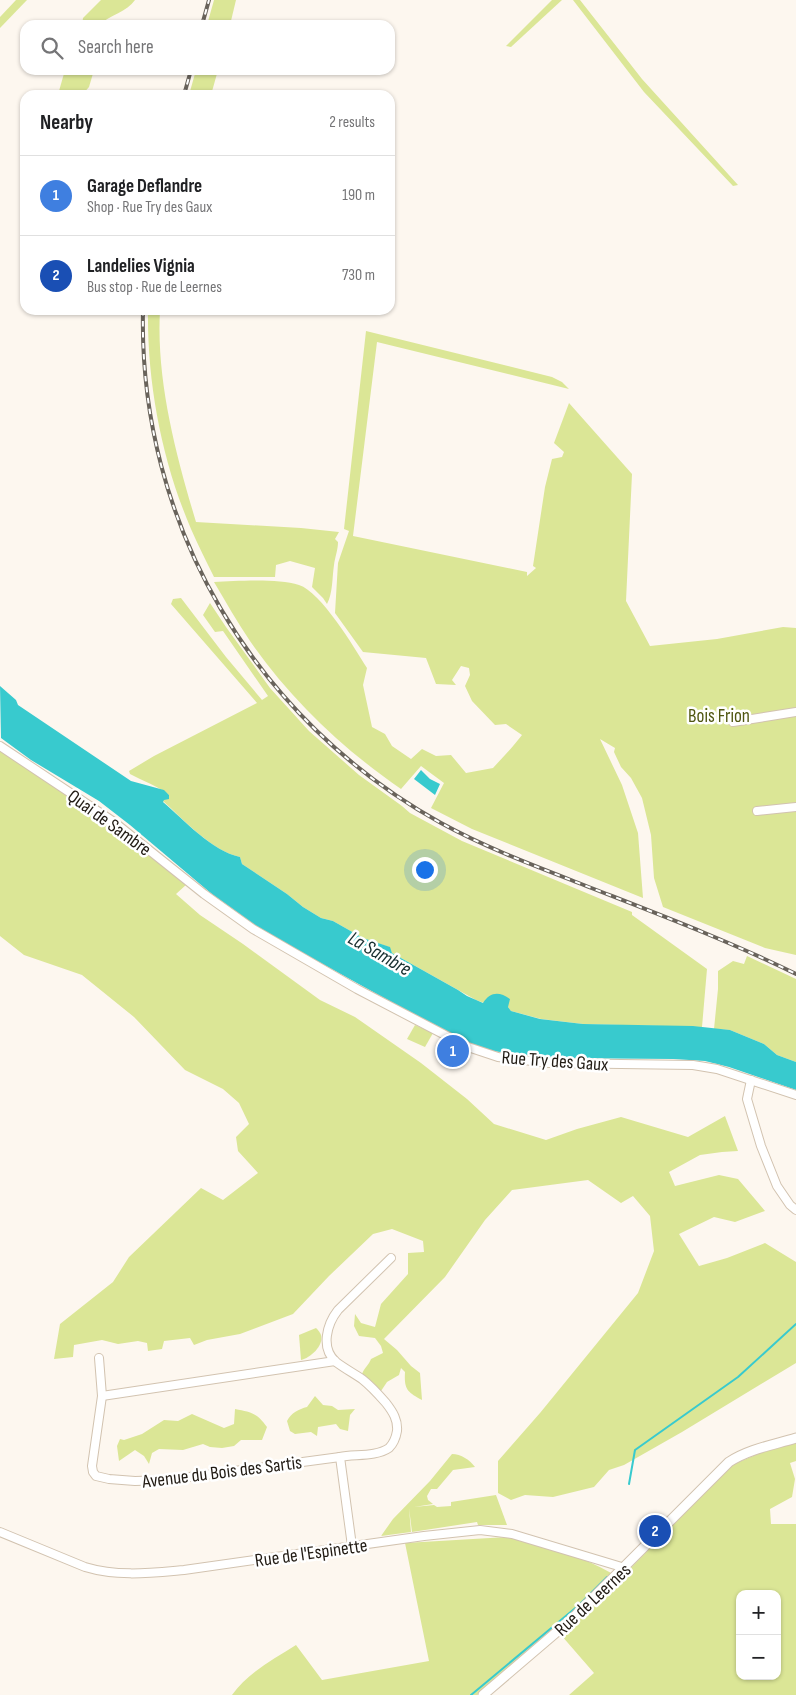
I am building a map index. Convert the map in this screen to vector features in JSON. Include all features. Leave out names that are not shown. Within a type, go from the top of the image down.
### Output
[{"type":"street","points":[[733,722],[796,712]]},
{"type":"street","name":"Quai de Sambre","points":[[0,746],[107,817],[217,904]]},
{"type":"street","points":[[757,811],[796,806]]},
{"type":"street","name":"Rue Try des Gaux","points":[[217,904],[253,929],[292,952],[456,1042],[481,1052],[515,1060],[549,1063],[692,1065],[717,1069],[796,1095]]},
{"type":"street","points":[[751,1080],[748,1099],[761,1146],[777,1186],[790,1205],[796,1210]]},
{"type":"street","points":[[102,1396],[335,1361],[328,1346],[326,1331],[332,1317],[352,1294],[391,1258]]},
{"type":"street","name":"Avenue du Bois des Sartis","points":[[99,1358],[102,1396],[92,1466],[93,1472],[96,1476],[109,1479],[167,1480],[378,1452],[389,1448],[395,1439],[396,1422],[389,1407],[363,1380],[335,1361]]},
{"type":"street","name":"Rue de Leernes","points":[[483,1695],[573,1618],[625,1568],[718,1471],[738,1456],[796,1438]]},
{"type":"street","points":[[340,1457],[352,1546]]},
{"type":"street","name":"Rue de l'Espinette","points":[[0,1532],[85,1566],[124,1574],[148,1574],[184,1570],[461,1532],[493,1531],[542,1542],[625,1568]]},
{"type":"green space","points":[[16,0],[27,0],[0,28],[0,17]]},
{"type":"green space","points":[[101,0],[135,0],[128,8],[106,20],[83,20]]},
{"type":"green space","points":[[214,0],[236,0],[231,20],[208,20]]},
{"type":"green space","points":[[552,0],[562,0],[511,47],[506,46]]},
{"type":"green space","points":[[573,0],[580,0],[642,79],[738,185],[733,186],[644,92]]},
{"type":"green space","points":[[64,75],[93,75],[86,90],[59,90]]},
{"type":"green space","points":[[195,75],[217,75],[212,90],[190,90]]},
{"type":"green space","points":[[148,315],[160,315],[161,364],[164,391],[181,471],[196,522],[339,532],[335,539],[338,542],[338,548],[327,604],[312,587],[315,568],[290,561],[276,565],[275,577],[214,577],[181,503],[164,449],[158,422],[148,338]]},
{"type":"green space","name":"Bois Frion","points":[[366,331],[552,377],[562,382],[569,389],[377,342],[353,536],[527,572],[527,576],[536,568],[533,566],[545,487],[552,459],[562,457],[564,452],[554,443],[569,403],[632,474],[626,601],[650,646],[717,639],[783,627],[796,628],[796,955],[765,948],[663,907],[654,878],[651,835],[642,798],[631,778],[621,767],[614,752],[615,748],[600,739],[622,785],[638,833],[643,898],[472,829],[431,808],[444,783],[421,766],[401,789],[338,740],[319,722],[282,683],[250,641],[214,582],[280,581],[299,585],[317,598],[336,621],[367,668],[363,685],[372,727],[385,734],[392,746],[411,759],[422,749],[436,756],[451,755],[466,773],[493,768],[522,735],[506,724],[495,725],[472,701],[465,686],[470,675],[469,668],[461,666],[452,680],[456,685],[436,684],[426,658],[363,652],[335,613],[338,563],[349,531],[344,529]]},
{"type":"green space","points":[[181,598],[262,700],[268,696],[223,631],[215,632],[203,615],[210,603],[270,688],[309,731],[359,775],[410,813],[462,841],[632,912],[632,915],[707,969],[702,1027],[583,1024],[541,1019],[511,1011],[508,1007],[486,1000],[484,1003],[476,1000],[392,953],[389,947],[363,938],[333,921],[321,918],[242,864],[240,857],[219,848],[199,834],[163,801],[163,799],[169,799],[169,795],[156,786],[130,774],[129,771],[154,756],[257,703],[171,604],[173,599]]},
{"type":"green space","points":[[0,750],[107,823],[187,884],[176,894],[200,915],[320,1000],[355,1017],[421,1063],[467,1099],[494,1124],[546,1140],[621,1117],[688,1137],[725,1116],[738,1151],[700,1155],[669,1172],[675,1186],[719,1175],[738,1179],[765,1211],[735,1222],[714,1217],[679,1234],[699,1266],[727,1258],[765,1243],[796,1262],[796,1363],[682,1432],[624,1465],[609,1470],[594,1487],[553,1497],[525,1495],[511,1500],[498,1493],[498,1461],[540,1413],[638,1293],[654,1251],[650,1216],[633,1196],[621,1203],[588,1180],[512,1190],[485,1220],[445,1277],[384,1339],[420,1373],[422,1400],[413,1395],[406,1386],[405,1372],[401,1368],[399,1375],[387,1382],[381,1391],[362,1374],[371,1359],[383,1353],[381,1346],[375,1338],[359,1336],[354,1326],[355,1314],[361,1323],[375,1327],[381,1304],[408,1274],[408,1253],[424,1252],[423,1241],[392,1229],[373,1234],[293,1314],[240,1334],[207,1340],[194,1345],[190,1338],[164,1341],[162,1349],[148,1351],[147,1343],[138,1341],[118,1344],[102,1340],[74,1345],[73,1357],[54,1359],[60,1324],[113,1282],[129,1257],[201,1188],[223,1200],[258,1173],[238,1151],[236,1137],[249,1124],[239,1103],[223,1089],[185,1070],[134,1017],[82,975],[24,955],[0,936]]},
{"type":"green space","points":[[747,956],[796,979],[796,1062],[777,1055],[764,1044],[730,1030],[714,1029],[718,971],[733,961],[744,964]]},
{"type":"green space","points":[[415,1025],[433,1033],[425,1047],[407,1039]]},
{"type":"green space","points":[[316,1328],[321,1335],[320,1343],[312,1354],[301,1360],[299,1335]]},
{"type":"green space","points":[[315,1396],[323,1405],[332,1406],[338,1410],[355,1409],[350,1415],[348,1431],[340,1429],[336,1424],[318,1427],[317,1436],[311,1432],[295,1434],[290,1431],[287,1421],[289,1418],[307,1407]]},
{"type":"green space","points":[[235,1409],[253,1414],[263,1422],[267,1427],[262,1440],[241,1440],[234,1446],[222,1448],[203,1444],[183,1450],[159,1449],[152,1453],[149,1464],[144,1456],[135,1450],[119,1461],[117,1446],[120,1439],[124,1440],[142,1434],[164,1420],[178,1421],[192,1414],[224,1428],[234,1424]]},
{"type":"green space","points":[[796,1443],[796,1461],[790,1463],[795,1479],[792,1497],[770,1509],[771,1524],[796,1524],[796,1695],[569,1695],[594,1673],[561,1635],[609,1590],[732,1465],[760,1453]]},
{"type":"green space","points":[[452,1454],[465,1458],[475,1467],[453,1470],[437,1489],[431,1489],[427,1496],[428,1500],[433,1504],[414,1507],[451,1506],[451,1502],[496,1495],[507,1525],[478,1525],[477,1522],[412,1532],[409,1508],[411,1532],[381,1536],[393,1519],[430,1481]]},
{"type":"green space","points":[[507,1537],[575,1556],[613,1574],[536,1646],[477,1695],[232,1695],[253,1673],[296,1645],[322,1680],[429,1661],[405,1543]]},
{"type":"water","name":"La Sambre","points":[[0,686],[16,700],[18,705],[131,781],[164,790],[169,795],[169,799],[163,802],[199,834],[219,848],[240,857],[242,864],[303,907],[321,918],[333,921],[363,938],[390,947],[392,953],[467,996],[483,1003],[492,995],[502,995],[510,999],[508,1007],[511,1011],[540,1019],[583,1024],[693,1026],[730,1030],[764,1044],[777,1055],[796,1062],[796,1090],[729,1067],[705,1061],[554,1058],[491,1051],[458,1039],[263,931],[213,895],[99,801],[31,760],[1,738]]},
{"type":"water","points":[[421,770],[430,779],[440,784],[435,795],[414,779]]},
{"type":"waterway","points":[[629,1484],[635,1450],[738,1377],[796,1324]]},
{"type":"waterway","points":[[471,1695],[579,1605],[607,1577]]},
{"type":"railway","points":[[203,20],[209,0]]},
{"type":"railway","points":[[185,90],[190,75]]},
{"type":"railway","points":[[143,315],[147,389],[161,466],[186,539],[220,608],[264,672],[315,729],[375,780],[441,823],[489,847],[713,936],[796,974]]},
{"type":"place","name":"Garage Deflandre","points":[[453,1051]]},
{"type":"place","name":"Landelies Vignia","points":[[655,1531]]}]
